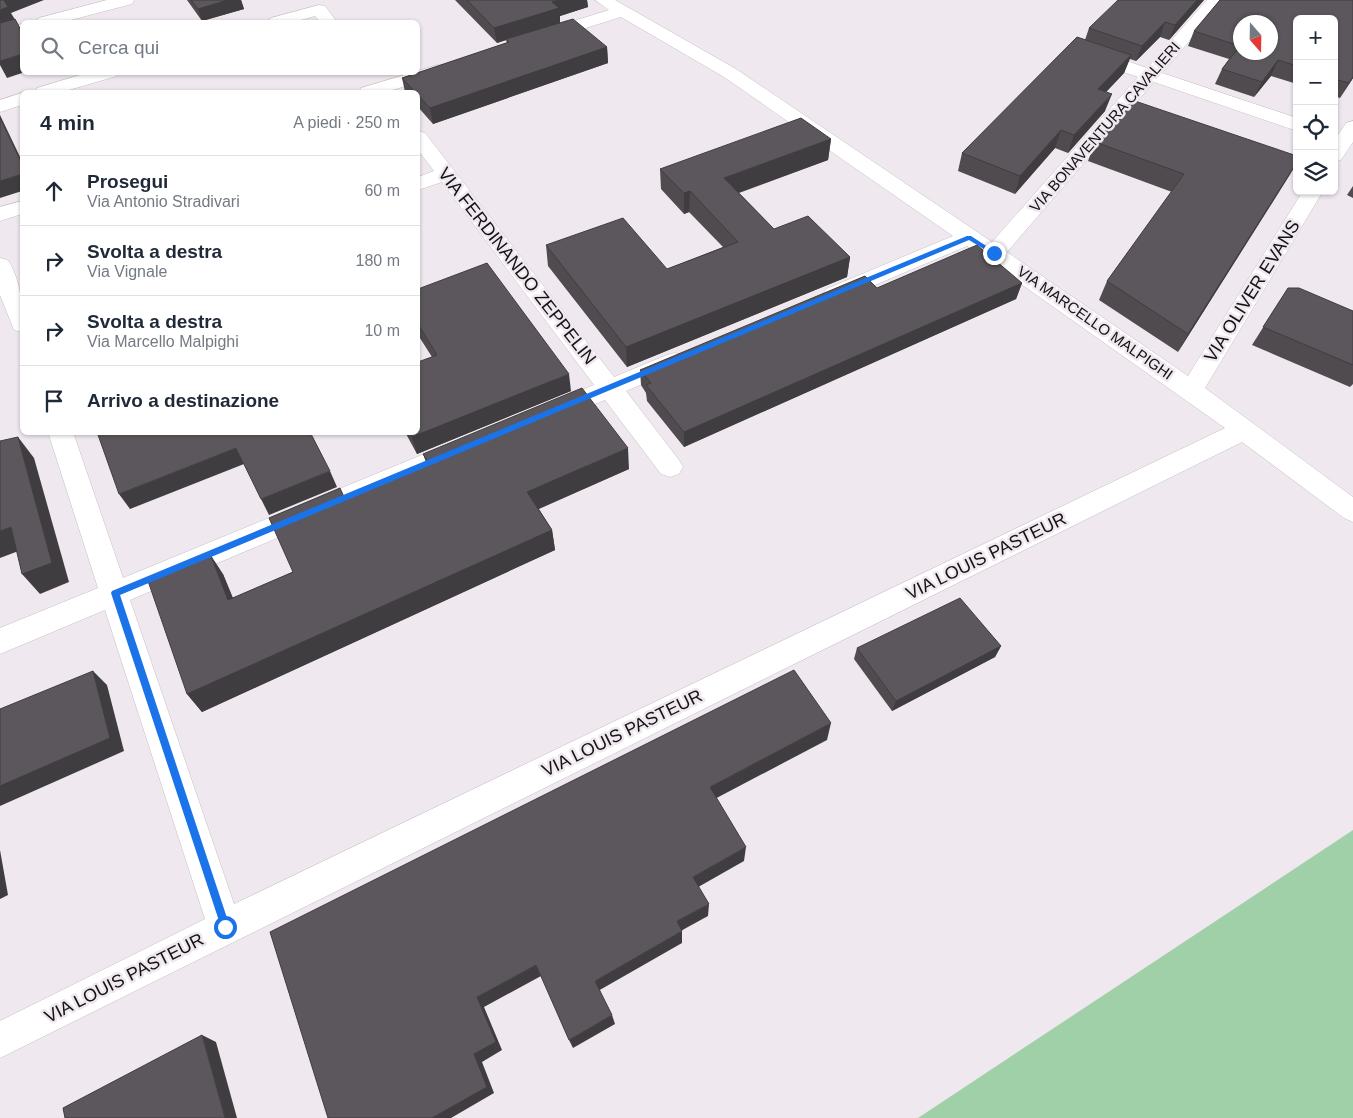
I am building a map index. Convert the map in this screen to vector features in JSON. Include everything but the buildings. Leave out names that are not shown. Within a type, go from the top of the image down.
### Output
[{"type":"street","points":[[52,20],[126,0]]},
{"type":"street","name":"VIA MARCELLO MALPIGHI","points":[[603,0],[624,10],[730,73],[1191,390],[1246,429],[1353,511]]},
{"type":"street","name":"VIA BONAVENTURA CAVALIERI","points":[[994,253],[1216,0]]},
{"type":"street","points":[[530,41],[624,10]]},
{"type":"street","points":[[293,20],[324,16]]},
{"type":"street","points":[[0,35],[20,30]]},
{"type":"street","points":[[1074,48],[1293,124]]},
{"type":"street","points":[[380,90],[455,65]]},
{"type":"street","points":[[51,90],[101,75]]},
{"type":"street","points":[[369,75],[377,90]]},
{"type":"street","points":[[0,106],[20,100]]},
{"type":"street","name":"VIA FERDINANDO ZEPPELIN","points":[[420,140],[670,467]]},
{"type":"street","points":[[420,183],[446,174]]},
{"type":"street","name":"VIA OLIVER EVANS","points":[[1191,390],[1311,195]]},
{"type":"street","points":[[0,214],[20,208]]},
{"type":"street","points":[[813,303],[969,237]]},
{"type":"street","points":[[0,265],[20,318]]},
{"type":"street","points":[[537,418],[693,353]]},
{"type":"street","name":"VIA LOUIS PASTEUR","points":[[0,1040],[225,927],[1246,429]]},
{"type":"street","points":[[61,435],[225,927]]},
{"type":"street","points":[[0,641],[482,441]]},
{"type":"green space","points":[[1353,830],[1353,1118],[918,1118]]},
{"type":"route","points":[[225,927],[115,593],[969,237],[994,253]]}]
